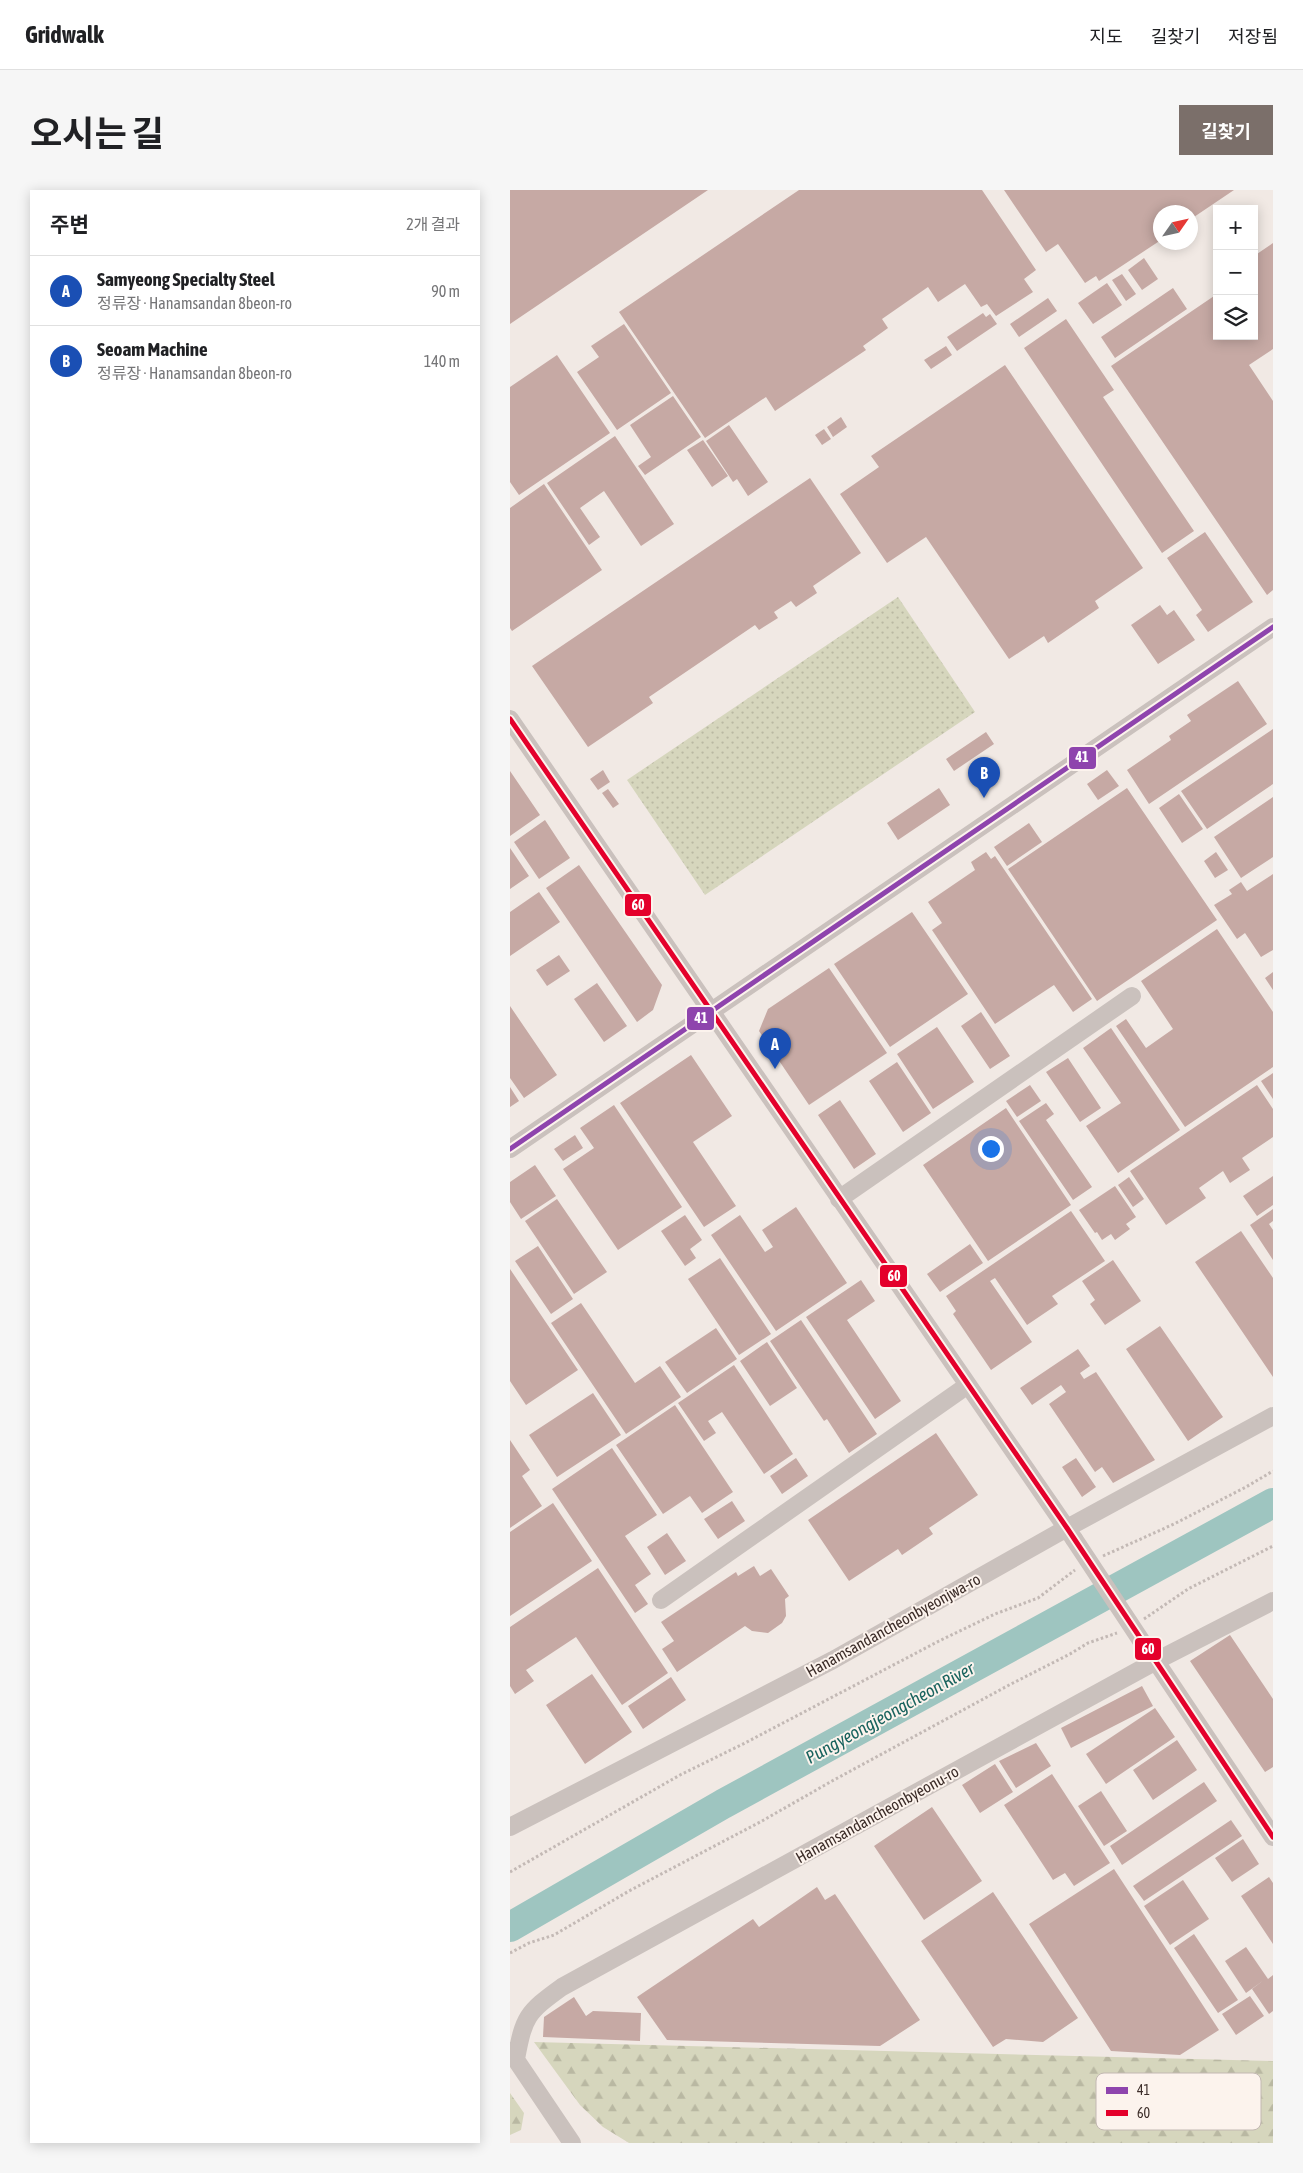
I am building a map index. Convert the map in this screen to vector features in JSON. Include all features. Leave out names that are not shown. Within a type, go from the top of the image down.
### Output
[{"type":"street","points":[[510,1149],[1273,628]]},
{"type":"street","points":[[510,719],[1070,1534],[1273,1837]]},
{"type":"street","points":[[839,1199],[1132,996]]},
{"type":"street","points":[[661,1600],[968,1385]]},
{"type":"street","name":"Hanamsandancheonbyeonjwa-ro","points":[[510,1827],[833,1660],[1070,1534],[1273,1416]]},
{"type":"street","name":"Hanamsandancheonbyeonu-ro","points":[[513,2055],[527,2017],[540,2002],[562,1987],[1152,1656],[1273,1601]]},
{"type":"street","points":[[513,2055],[572,2143]]},
{"type":"path","points":[[1096,1558],[1166,1528],[1246,1488],[1273,1471]]},
{"type":"path","points":[[1137,1624],[1188,1589],[1273,1546]]},
{"type":"path","points":[[510,1872],[680,1775],[939,1641],[995,1614],[1038,1598],[1081,1566]]},
{"type":"path","points":[[510,1953],[529,1943],[554,1935],[629,1891],[762,1821],[832,1781],[1088,1643],[1125,1630]]},
{"type":"green space","points":[[898,597],[975,712],[705,895],[627,780]]},
{"type":"green space","points":[[534,2042],[1273,2061],[1273,2143],[629,2143],[603,2127],[580,2105]]},
{"type":"green space","points":[[510,2093],[524,2113],[521,2130],[510,2135]]},
{"type":"building","points":[[510,190],[708,190],[510,324]]},
{"type":"building","points":[[799,190],[982,190],[1036,270],[1024,279],[1033,292],[996,316],[987,304],[981,307],[965,284],[938,302],[928,287],[882,319],[888,328],[863,346],[866,350],[775,411],[766,397],[705,438],[619,312]]},
{"type":"building","points":[[1004,190],[1234,190],[1198,214],[1198,205],[1153,205],[1153,245],[1099,281],[1096,276],[1085,283],[1058,244],[1046,252]]},
{"type":"building","points":[[1273,243],[1273,349],[1249,365],[1273,401],[1273,590],[1267,595],[1111,366],[1213,297],[1213,340],[1258,340],[1258,253]]},
{"type":"building","points":[[1144,258],[1158,279],[1142,290],[1128,270]]},
{"type":"building","points":[[1122,274],[1136,294],[1126,301],[1112,280]]},
{"type":"building","points":[[1107,283],[1122,305],[1093,324],[1078,303]]},
{"type":"building","points":[[1173,288],[1187,309],[1115,358],[1101,337]]},
{"type":"building","points":[[1048,298],[1057,311],[1019,337],[1010,324]]},
{"type":"building","points":[[983,313],[986,317],[990,314],[997,324],[957,351],[947,337]]},
{"type":"building","points":[[1066,319],[1114,390],[1103,397],[1194,531],[1162,553],[1024,348]]},
{"type":"building","points":[[624,324],[671,393],[617,430],[577,372],[599,357],[591,346]]},
{"type":"building","points":[[946,346],[952,355],[931,369],[924,360]]},
{"type":"building","points":[[557,355],[610,433],[519,495],[510,482],[510,387]]},
{"type":"building","points":[[1005,365],[1143,568],[1095,601],[1099,608],[1048,643],[1044,636],[1009,659],[926,537],[887,563],[840,494],[879,467],[871,456]]},
{"type":"building","points":[[673,396],[701,437],[645,475],[638,466],[651,457],[630,425]]},
{"type":"building","points":[[841,417],[847,427],[833,437],[827,427]]},
{"type":"building","points":[[729,425],[768,482],[748,496],[737,479],[733,482],[706,441]]},
{"type":"building","points":[[824,429],[831,439],[822,445],[815,435]]},
{"type":"building","points":[[615,436],[674,524],[641,546],[604,491],[580,508],[600,537],[589,545],[547,483]]},
{"type":"building","points":[[703,440],[728,476],[712,487],[687,450]]},
{"type":"building","points":[[810,478],[861,553],[813,586],[817,593],[796,607],[791,601],[774,612],[778,618],[759,630],[755,625],[649,697],[653,703],[588,747],[532,666]]},
{"type":"building","points":[[544,484],[602,570],[512,631],[510,628],[510,508]]},
{"type":"building","points":[[1205,532],[1253,602],[1208,632],[1196,615],[1202,610],[1167,558]]},
{"type":"building","points":[[1160,605],[1167,615],[1174,610],[1195,640],[1158,664],[1131,625]]},
{"type":"building","points":[[1238,681],[1267,724],[1149,804],[1127,770],[1171,740],[1169,736],[1191,721],[1187,715]]},
{"type":"building","points":[[1273,729],[1273,784],[1207,829],[1181,791]]},
{"type":"building","points":[[986,732],[994,744],[954,771],[946,759]]},
{"type":"building","points":[[603,770],[610,782],[598,790],[590,779]]},
{"type":"building","points":[[1107,770],[1119,786],[1098,800],[1087,784]]},
{"type":"building","points":[[510,771],[540,815],[510,836]]},
{"type":"building","points":[[939,788],[950,805],[898,840],[887,823]]},
{"type":"building","points":[[1127,788],[1217,920],[1097,1001],[1008,869]]},
{"type":"building","points":[[608,789],[619,804],[613,808],[602,793]]},
{"type":"building","points":[[1179,794],[1203,829],[1182,843],[1159,808]]},
{"type":"building","points":[[1273,797],[1273,857],[1241,878],[1214,837]]},
{"type":"building","points":[[545,820],[570,858],[539,879],[514,842]]},
{"type":"building","points":[[1029,823],[1042,842],[1007,866],[994,847]]},
{"type":"building","points":[[510,848],[529,876],[510,889]]},
{"type":"building","points":[[986,852],[991,859],[995,856],[1092,999],[1073,1012],[1054,985],[995,1024],[932,930],[942,923],[928,902],[975,870],[971,862]]},
{"type":"building","points":[[1216,852],[1228,870],[1215,878],[1204,861]]},
{"type":"building","points":[[579,865],[662,985],[653,1010],[637,1022],[546,888]]},
{"type":"building","points":[[1273,874],[1273,950],[1261,957],[1245,933],[1237,939],[1214,905],[1232,894],[1229,890],[1241,882],[1247,891]]},
{"type":"building","points":[[539,892],[560,922],[510,956],[510,912]]},
{"type":"building","points":[[912,912],[968,994],[890,1047],[834,964]]},
{"type":"building","points":[[1217,929],[1273,1012],[1273,1067],[1185,1127],[1116,1026],[1126,1019],[1146,1048],[1173,1029],[1141,981]]},
{"type":"building","points":[[559,955],[570,971],[547,986],[536,970]]},
{"type":"building","points":[[829,968],[887,1053],[809,1105],[759,1031],[768,1009]]},
{"type":"building","points":[[1273,972],[1273,990],[1265,978]]},
{"type":"building","points":[[597,983],[627,1026],[604,1042],[574,999]]},
{"type":"building","points":[[510,1006],[557,1075],[524,1098],[510,1078]]},
{"type":"building","points":[[981,1012],[1010,1056],[990,1069],[961,1026]]},
{"type":"building","points":[[937,1027],[974,1082],[933,1109],[897,1054]]},
{"type":"building","points":[[1111,1028],[1180,1130],[1118,1173],[1086,1126],[1121,1103],[1083,1048]]},
{"type":"building","points":[[691,1055],[732,1116],[693,1142],[736,1206],[704,1227],[620,1103]]},
{"type":"building","points":[[1068,1058],[1101,1108],[1080,1122],[1046,1072]]},
{"type":"building","points":[[897,1062],[931,1113],[903,1132],[869,1081]]},
{"type":"building","points":[[1273,1073],[1273,1099],[1261,1081]]},
{"type":"building","points":[[1030,1085],[1041,1101],[1017,1117],[1006,1101]]},
{"type":"building","points":[[1257,1085],[1273,1109],[1273,1137],[1242,1158],[1250,1170],[1230,1183],[1223,1171],[1199,1188],[1206,1198],[1166,1225],[1130,1171]]},
{"type":"building","points":[[510,1087],[519,1101],[510,1107]]},
{"type":"building","points":[[840,1100],[876,1154],[854,1169],[818,1115]]},
{"type":"building","points":[[1046,1103],[1054,1114],[1046,1120],[1092,1187],[1073,1200],[1019,1121]]},
{"type":"building","points":[[614,1105],[682,1207],[618,1250],[563,1169],[594,1148],[580,1128]]},
{"type":"building","points":[[1006,1108],[1071,1205],[988,1261],[923,1165]]},
{"type":"building","points":[[575,1135],[583,1148],[563,1161],[554,1149]]},
{"type":"building","points":[[535,1165],[556,1196],[521,1219],[510,1202],[510,1182]]},
{"type":"building","points":[[1273,1176],[1273,1205],[1257,1216],[1243,1196]]},
{"type":"building","points":[[1129,1177],[1144,1199],[1133,1207],[1118,1185]]},
{"type":"building","points":[[1115,1186],[1136,1217],[1126,1224],[1130,1229],[1115,1240],[1111,1234],[1102,1240],[1079,1210]]},
{"type":"building","points":[[557,1199],[607,1272],[574,1294],[525,1221]]},
{"type":"building","points":[[796,1207],[847,1283],[776,1331],[711,1235],[740,1215],[765,1252],[773,1247],[762,1230]]},
{"type":"building","points":[[1273,1209],[1273,1221],[1269,1224],[1273,1230],[1273,1260],[1250,1225]]},
{"type":"building","points":[[1071,1211],[1105,1261],[1052,1296],[1058,1304],[1027,1325],[995,1278],[990,1281],[1032,1342],[991,1370],[953,1314],[956,1311],[946,1296]]},
{"type":"building","points":[[685,1215],[702,1240],[690,1249],[696,1258],[685,1266],[661,1231]]},
{"type":"building","points":[[1241,1231],[1273,1278],[1273,1377],[1195,1262]]},
{"type":"building","points":[[970,1244],[983,1263],[940,1292],[927,1274]]},
{"type":"building","points":[[538,1246],[573,1299],[551,1314],[515,1261]]},
{"type":"building","points":[[720,1258],[771,1334],[739,1355],[688,1279]]},
{"type":"building","points":[[1113,1260],[1141,1301],[1105,1325],[1090,1304],[1095,1300],[1082,1281]]},
{"type":"building","points":[[510,1269],[578,1370],[526,1405],[510,1381]]},
{"type":"building","points":[[861,1280],[875,1301],[847,1320],[901,1401],[875,1419],[806,1317]]},
{"type":"building","points":[[581,1303],[635,1383],[660,1366],[681,1397],[626,1434],[551,1323]]},
{"type":"building","points":[[801,1320],[877,1434],[849,1453],[827,1419],[824,1421],[770,1341]]},
{"type":"building","points":[[1160,1326],[1223,1417],[1188,1441],[1126,1349]]},
{"type":"building","points":[[716,1328],[737,1359],[687,1393],[665,1362]]},
{"type":"building","points":[[767,1342],[797,1388],[770,1406],[740,1361]]},
{"type":"building","points":[[1078,1349],[1090,1366],[1080,1373],[1084,1379],[1096,1372],[1155,1460],[1113,1483],[1102,1467],[1095,1472],[1049,1404],[1066,1392],[1061,1385],[1032,1405],[1020,1388]]},
{"type":"building","points":[[734,1365],[793,1454],[764,1474],[722,1412],[708,1421],[716,1433],[704,1441],[678,1403]]},
{"type":"building","points":[[593,1393],[621,1435],[557,1477],[529,1435]]},
{"type":"building","points":[[675,1405],[733,1492],[702,1513],[690,1496],[663,1514],[616,1445]]},
{"type":"building","points":[[936,1433],[978,1495],[929,1528],[933,1534],[902,1555],[898,1549],[849,1581],[808,1520]]},
{"type":"building","points":[[510,1440],[530,1470],[522,1476],[542,1506],[510,1528]]},
{"type":"building","points":[[612,1448],[657,1515],[625,1536],[651,1574],[635,1585],[648,1604],[635,1613],[552,1489]]},
{"type":"building","points":[[796,1458],[808,1476],[782,1494],[770,1476]]},
{"type":"building","points":[[1076,1458],[1096,1487],[1082,1497],[1062,1467]]},
{"type":"building","points":[[732,1501],[745,1521],[718,1539],[704,1519]]},
{"type":"building","points":[[553,1503],[592,1561],[510,1616],[510,1532]]},
{"type":"building","points":[[667,1533],[686,1561],[665,1575],[647,1547]]},
{"type":"building","points":[[754,1566],[760,1576],[771,1569],[789,1596],[785,1599],[786,1616],[782,1623],[768,1633],[752,1631],[745,1626],[677,1672],[662,1649],[674,1641],[661,1622],[736,1572],[738,1576]]},
{"type":"building","points":[[598,1568],[668,1673],[622,1705],[576,1637],[526,1670],[534,1681],[515,1694],[510,1686],[510,1627]]},
{"type":"building","points":[[1230,1635],[1273,1699],[1273,1767],[1265,1772],[1190,1661]]},
{"type":"building","points":[[592,1674],[632,1732],[585,1764],[546,1705]]},
{"type":"building","points":[[671,1677],[686,1700],[643,1729],[628,1706]]},
{"type":"building","points":[[1142,1686],[1153,1706],[1071,1748],[1061,1728]]},
{"type":"building","points":[[1155,1708],[1175,1737],[1106,1784],[1086,1754]]},
{"type":"building","points":[[1177,1740],[1197,1770],[1153,1800],[1133,1770]]},
{"type":"building","points":[[1036,1743],[1051,1766],[1016,1788],[999,1761]]},
{"type":"building","points":[[995,1764],[1013,1792],[980,1813],[962,1785]]},
{"type":"building","points":[[1052,1774],[1110,1863],[1074,1886],[1065,1873],[1053,1880],[1004,1805]]},
{"type":"building","points":[[1204,1782],[1217,1801],[1122,1865],[1110,1846]]},
{"type":"building","points":[[1101,1791],[1127,1831],[1104,1846],[1078,1806]]},
{"type":"building","points":[[932,1807],[982,1881],[924,1920],[874,1846]]},
{"type":"building","points":[[1231,1820],[1242,1836],[1144,1901],[1133,1886]]},
{"type":"building","points":[[1243,1839],[1259,1864],[1232,1882],[1215,1858]]},
{"type":"building","points":[[1114,1869],[1219,2030],[1180,2055],[1111,2051],[1029,1924]]},
{"type":"building","points":[[1269,1877],[1273,1883],[1273,1944],[1241,1896]]},
{"type":"building","points":[[1183,1880],[1209,1919],[1170,1945],[1144,1906]]},
{"type":"building","points":[[817,1887],[825,1900],[835,1894],[920,2020],[880,2046],[667,2040],[637,1997],[753,1919],[759,1927]]},
{"type":"building","points":[[993,1892],[1078,2018],[1043,2042],[1006,2039],[993,2047],[921,1941]]},
{"type":"building","points":[[1194,1934],[1238,2000],[1218,2013],[1174,1948]]},
{"type":"building","points":[[1246,1947],[1268,1979],[1273,1975],[1273,2011],[1269,2014],[1252,1989],[1264,1980],[1246,1993],[1225,1961]]},
{"type":"building","points":[[1250,1996],[1264,2016],[1236,2035],[1222,2014]]},
{"type":"building","points":[[574,1997],[586,2016],[593,2011],[641,2013],[640,2041],[543,2037],[544,2017]]},
{"type":"waterway","name":"Pungyeongjeongcheon River","points":[[510,1927],[723,1804],[1273,1503]]},
{"type":"transit line","name":"41","points":[[510,1149],[1273,627]]},
{"type":"transit line","name":"60","points":[[510,719],[1067,1528],[1273,1837]]},
{"type":"place","name":"Seoam Machine","points":[[984,798]]},
{"type":"place","name":"Samyeong Specialty Steel","points":[[775,1069]]}]
